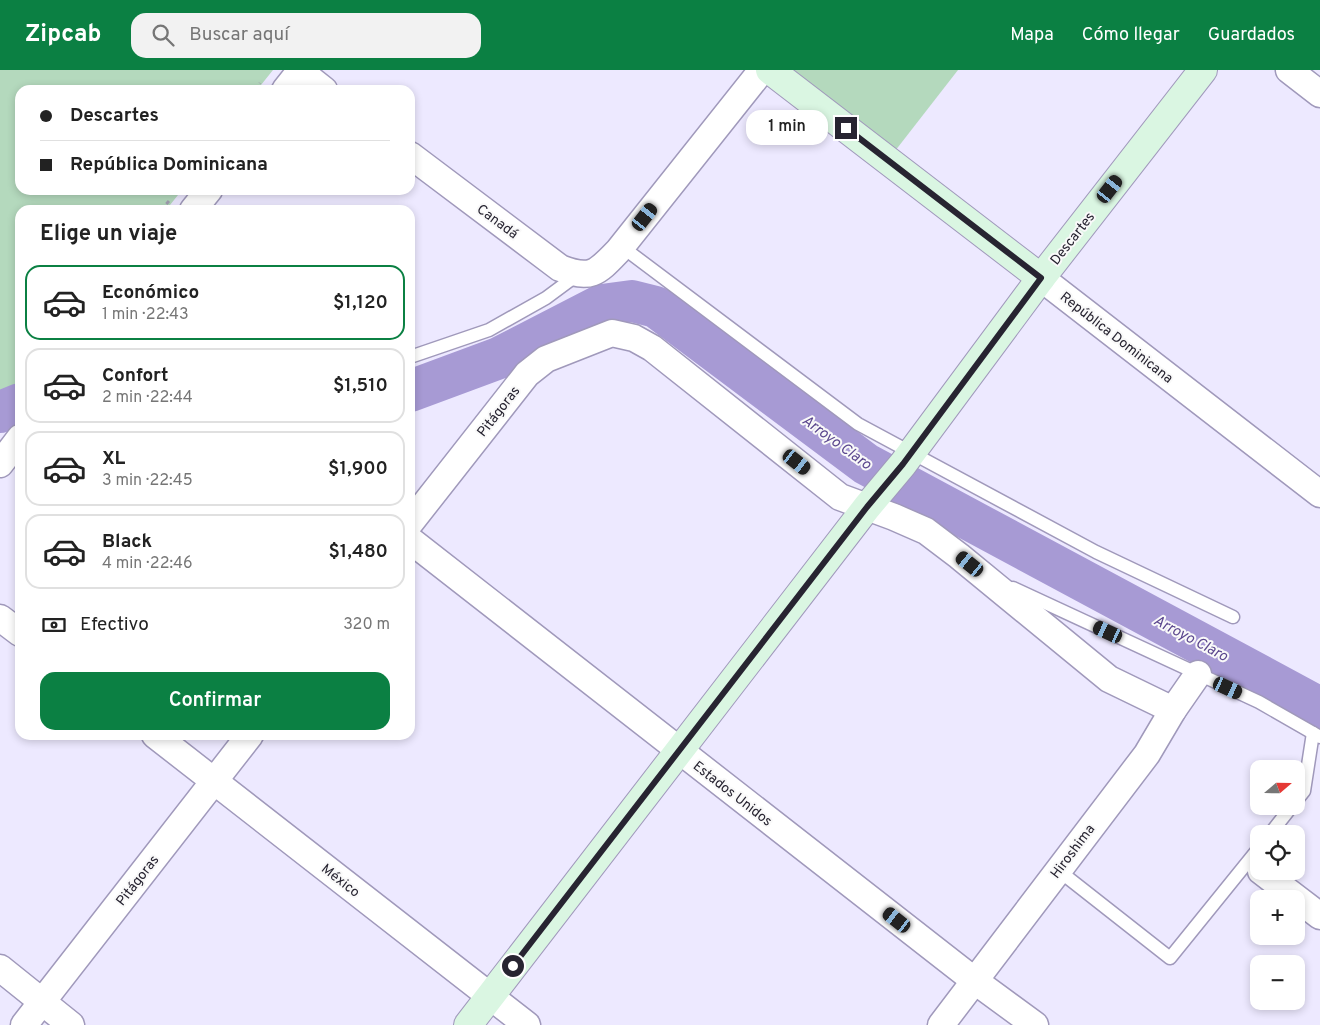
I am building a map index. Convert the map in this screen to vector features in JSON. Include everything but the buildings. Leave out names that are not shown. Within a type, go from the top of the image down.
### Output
[{"type":"street","points":[[584,274],[606,263],[622,246],[762,70]]},
{"type":"street","name":"República Dominicana","points":[[770,70],[1320,494]]},
{"type":"street","name":"Descartes","points":[[468,1025],[906,458],[1041,278],[1203,70]]},
{"type":"street","points":[[1289,70],[1320,94]]},
{"type":"street","points":[[295,77],[313,85]]},
{"type":"street","name":"Canadá","points":[[415,159],[560,268],[584,274]]},
{"type":"street","name":"Pitágoras","points":[[415,517],[526,374],[546,359],[612,333],[634,338],[652,348],[840,497],[871,503]]},
{"type":"street","points":[[0,464],[15,445]]},
{"type":"street","points":[[871,503],[926,531],[981,573],[1109,679],[1173,710]]},
{"type":"street","name":"Estados Unidos","points":[[415,544],[975,981],[1035,1025]]},
{"type":"street","points":[[0,618],[15,629]]},
{"type":"street","name":"Hiroshima","points":[[941,1025],[1147,754],[1173,710],[1198,674]]},
{"type":"street","name":"México","points":[[162,740],[216,780],[489,997],[527,1025]]},
{"type":"street","name":"Pitágoras","points":[[24,1025],[246,740]]},
{"type":"street","points":[[1278,880],[1320,916]]},
{"type":"street","points":[[0,968],[70,1025]]},
{"type":"lane","points":[[622,246],[906,458],[1233,617]]},
{"type":"lane","points":[[415,355],[489,330],[584,274]]},
{"type":"lane","points":[[981,573],[1259,702],[1316,735],[1305,786]]},
{"type":"lane","points":[[1277,825],[1285,815]]},
{"type":"lane","points":[[1058,870],[1170,958],[1250,870]]},
{"type":"green space","points":[[0,70],[273,70],[261,85],[15,85],[15,195],[178,195],[170,205],[15,205],[15,410],[0,429]]},
{"type":"green space","points":[[791,70],[958,70],[895,151]]},
{"type":"waterway","name":"Arroyo Claro","points":[[415,389],[499,358],[602,305],[632,301],[656,307],[866,464],[1320,708]]},
{"type":"waterway","name":"Arroyo Claro","points":[[0,412],[15,406]]},
{"type":"route","points":[[513,966],[680,752],[867,507],[903,464],[1041,278],[846,128]]}]
